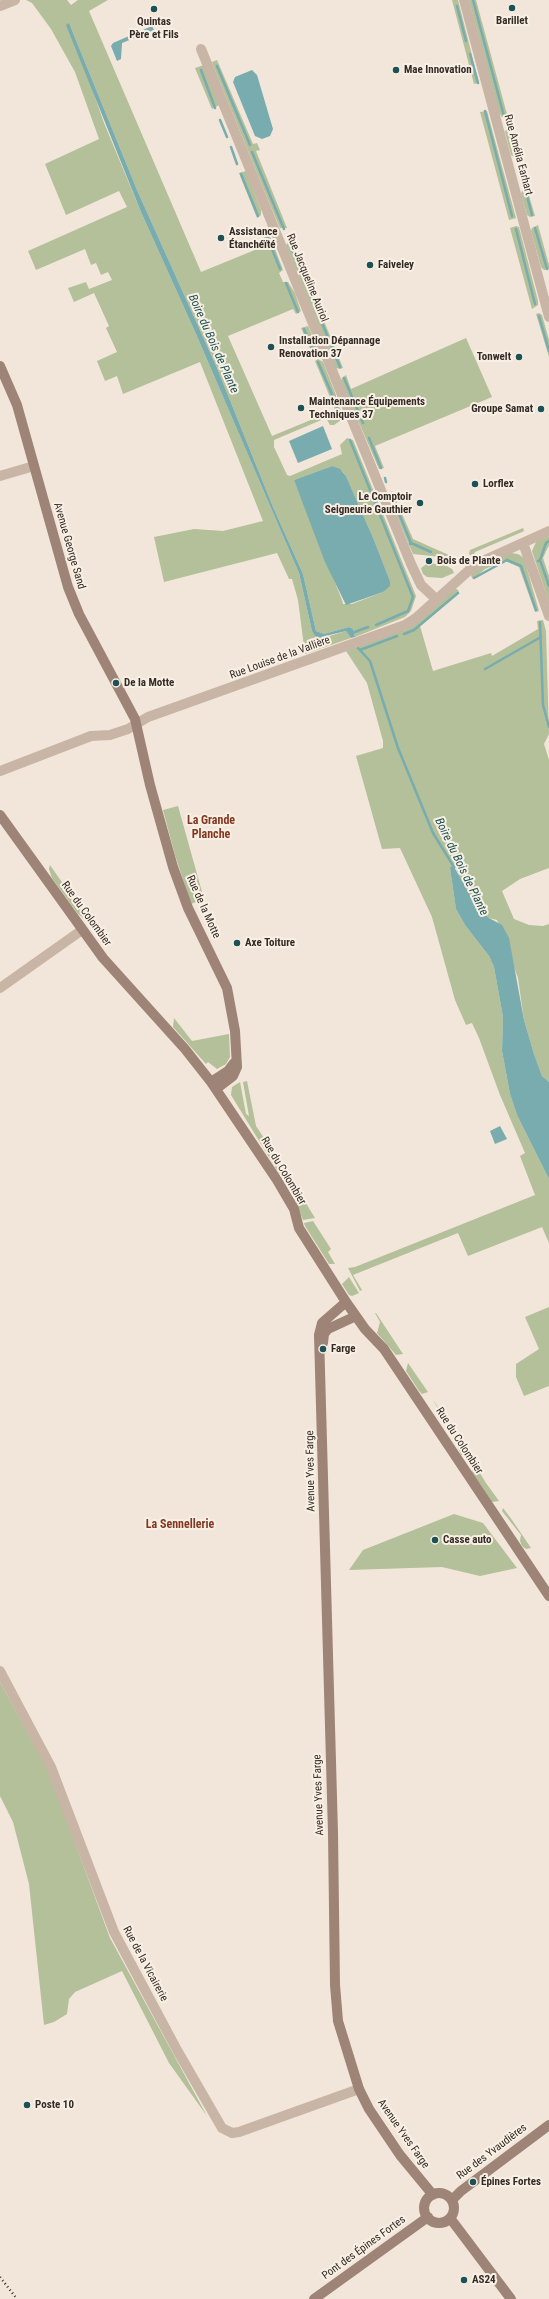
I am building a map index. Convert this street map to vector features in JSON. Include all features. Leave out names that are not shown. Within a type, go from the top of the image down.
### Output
[{"type":"street","points":[[0,6],[15,0]]},
{"type":"street","name":"Rue Amélia Earhart","points":[[464,0],[549,317]]},
{"type":"street","name":"Rue Jacqueline Auriol","points":[[201,49],[411,564],[421,585],[436,599]]},
{"type":"street","name":"Avenue George Sand","points":[[0,366],[17,405],[71,596],[137,724]]},
{"type":"street","points":[[0,476],[34,466]]},
{"type":"street","name":"Rue Louise de la Vallière","points":[[0,771],[96,735],[110,735],[128,729],[148,717],[404,625],[416,618],[476,564],[549,531]]},
{"type":"street","points":[[523,543],[549,616]]},
{"type":"street","name":"Rue de la Motte","points":[[137,724],[150,785],[173,867],[188,908],[227,988],[232,1010],[236,1072],[214,1086]]},
{"type":"street","name":"Rue du Colombier","points":[[0,815],[82,930],[110,966],[185,1049],[214,1086],[277,1180],[294,1209],[299,1228],[346,1302],[384,1349],[549,1596]]},
{"type":"street","points":[[0,988],[82,930]]},
{"type":"street","name":"Avenue Yves Farge","points":[[346,1302],[322,1323],[319,1328],[335,1985],[338,2021],[359,2089],[383,2130],[433,2195]]},
{"type":"street","name":"Avenue Yves Farge","points":[[321,1367],[324,1334],[333,1326],[356,1316]]},
{"type":"street","name":"Rue de la Vicairerie","points":[[0,1671],[51,1767],[114,1932],[184,2063],[222,2128],[232,2133],[239,2132],[359,2089]]},
{"type":"street","name":"Rue des Yvaudières","points":[[452,2200],[461,2191],[549,2125]]},
{"type":"street","points":[[445,2194],[452,2200],[454,2209],[450,2218],[445,2222],[438,2223],[428,2217],[425,2204],[433,2195],[445,2194]]},
{"type":"street","name":"Pont des Épines Fortes","points":[[314,2299],[428,2217]]},
{"type":"street","points":[[450,2218],[511,2299]]},
{"type":"green space","points":[[26,0],[67,0],[71,5],[78,0],[108,0],[89,11],[201,272],[267,245],[262,231],[268,231],[283,270],[279,273],[283,282],[288,282],[295,293],[301,311],[296,314],[293,309],[228,336],[272,436],[335,410],[334,407],[339,406],[344,418],[334,425],[330,425],[326,418],[274,440],[274,447],[287,475],[290,476],[342,454],[340,445],[347,438],[353,440],[416,596],[411,611],[405,617],[355,637],[353,629],[349,627],[324,634],[316,631],[303,574],[273,507],[217,368],[137,190],[69,23],[104,123],[141,212],[196,334],[299,573],[312,631],[323,638],[346,631],[351,638],[305,654],[298,600],[292,579],[289,579],[277,553],[164,582],[154,537],[194,529],[223,531],[263,521],[200,362],[123,394],[117,376],[105,381],[97,361],[117,352],[106,328],[109,326],[94,293],[74,302],[68,288],[86,282],[89,289],[112,280],[108,272],[101,275],[96,263],[91,265],[85,249],[36,270],[28,251],[127,207],[119,191],[66,215],[45,164],[99,139],[75,72],[51,29],[32,3]],"holes":[[[332,466],[343,472],[374,540],[390,581],[383,592],[352,604],[343,604],[294,480]]]},
{"type":"green space","points":[[452,0],[458,0],[479,83],[474,84]]},
{"type":"green space","points":[[469,0],[476,0],[508,118],[502,117],[499,113]]},
{"type":"green space","points":[[217,60],[253,144],[257,143],[260,150],[256,151],[287,228],[280,228],[269,202],[213,65],[212,62]]},
{"type":"green space","points":[[204,65],[219,105],[212,109],[195,68]]},
{"type":"green space","points":[[487,111],[516,218],[509,220],[480,112]]},
{"type":"green space","points":[[510,128],[518,157],[516,158],[511,155],[505,132],[506,129]]},
{"type":"green space","points":[[246,171],[261,210],[261,215],[257,218],[239,173]]},
{"type":"green space","points":[[527,189],[535,216],[530,217],[527,215],[521,194],[522,191]]},
{"type":"green space","points":[[538,225],[549,265],[549,269],[544,270],[541,267],[531,231],[532,228]]},
{"type":"green space","points":[[516,226],[519,227],[538,301],[538,305],[532,309],[510,228]]},
{"type":"green space","points":[[291,239],[343,368],[336,368],[286,245]]},
{"type":"green space","points":[[539,313],[542,315],[549,340],[549,357],[536,314]]},
{"type":"green space","points":[[308,326],[317,347],[312,353],[301,328]]},
{"type":"green space","points":[[466,338],[492,397],[375,446],[384,468],[379,469],[341,381],[342,378],[346,375],[351,389]]},
{"type":"green space","points":[[318,359],[323,362],[336,395],[336,399],[332,402],[315,361]]},
{"type":"green space","points":[[392,491],[413,539],[451,556],[451,558],[413,554],[389,498],[389,494]]},
{"type":"green space","points":[[523,528],[524,531],[522,532],[475,552],[473,557],[469,554],[470,550]]},
{"type":"green space","points":[[549,536],[549,545],[543,558],[549,576],[549,602],[532,551],[536,542]]},
{"type":"green space","points":[[511,553],[518,554],[524,558],[539,611],[535,612],[519,567],[505,561],[485,569],[473,579],[471,576],[472,573],[482,566]]},
{"type":"green space","points":[[428,563],[445,565],[452,569],[454,573],[442,578],[427,577],[423,574],[421,568]]},
{"type":"green space","points":[[455,588],[459,591],[420,626],[433,671],[491,653],[492,656],[538,629],[537,621],[543,620],[546,631],[549,734],[544,744],[549,760],[549,868],[520,879],[502,891],[514,919],[529,925],[543,926],[549,924],[549,1082],[542,1076],[534,1054],[524,1020],[518,978],[497,920],[489,918],[475,904],[462,883],[456,868],[450,868],[456,909],[465,925],[489,956],[494,967],[503,1017],[502,1051],[510,1094],[517,1115],[549,1179],[549,1243],[542,1227],[468,1256],[458,1233],[353,1275],[362,1290],[360,1291],[348,1268],[355,1267],[535,1195],[520,1156],[525,1153],[500,1095],[479,1038],[472,1023],[466,1025],[455,1000],[432,917],[400,848],[382,849],[356,756],[383,748],[383,741],[367,683],[346,651],[407,628]]},
{"type":"green space","points":[[178,806],[204,899],[191,904],[175,855],[163,810]]},
{"type":"green space","points":[[50,865],[93,925],[78,914],[52,878],[49,869]]},
{"type":"green space","points":[[174,1018],[192,1041],[229,1034],[230,1057],[226,1064],[217,1069],[208,1062],[206,1064],[173,1027]]},
{"type":"green space","points":[[247,1081],[256,1126],[287,1173],[281,1174],[278,1172],[231,1095],[232,1087],[240,1082],[246,1114],[249,1116],[243,1082]]},
{"type":"green space","points":[[296,1188],[315,1218],[303,1220],[292,1193]]},
{"type":"green space","points":[[313,1221],[331,1249],[328,1252],[335,1264],[329,1264],[305,1226],[304,1223]]},
{"type":"green space","points":[[349,1277],[359,1293],[352,1296],[349,1295],[342,1284]]},
{"type":"green space","points":[[549,1307],[549,1386],[524,1396],[516,1377],[516,1364],[539,1349],[525,1317]]},
{"type":"green space","points":[[375,1313],[403,1354],[396,1355],[377,1333],[380,1322]]},
{"type":"green space","points":[[408,1363],[428,1392],[422,1394],[419,1391],[406,1371]]},
{"type":"green space","points":[[432,1398],[469,1455],[461,1455],[452,1433]]},
{"type":"green space","points":[[475,1465],[499,1501],[492,1502],[472,1472]]},
{"type":"green space","points":[[503,1508],[531,1548],[526,1549],[522,1546],[520,1541],[521,1535],[502,1511]]},
{"type":"green space","points":[[454,1514],[483,1523],[517,1568],[480,1576],[442,1567],[349,1570],[363,1550]]},
{"type":"green space","points":[[0,1682],[48,1770],[110,1938],[207,2116],[169,2063],[122,1971],[75,1992],[69,1999],[67,2014],[54,2022],[44,2025],[29,1884],[13,1822],[0,1796]]},
{"type":"water","points":[[69,23],[137,190],[217,368],[273,507],[303,574],[316,631],[324,634],[349,627],[353,629],[355,637],[351,638],[346,631],[317,638],[312,631],[299,573],[196,334],[141,212],[66,25]]},
{"type":"water","points":[[152,26],[154,30],[122,43],[121,59],[117,61],[111,46],[113,43]]},
{"type":"water","points":[[252,70],[257,75],[273,129],[270,136],[262,139],[255,136],[233,82],[235,77]]},
{"type":"water","points":[[323,426],[332,449],[298,463],[289,441]]},
{"type":"water","points":[[332,466],[340,469],[346,476],[390,581],[390,586],[383,592],[346,605],[325,562],[294,480]]},
{"type":"water","name":"Boire du Bois de Plante","points":[[453,865],[475,904],[489,918],[502,925],[509,938],[524,1020],[542,1076],[549,1082],[549,1179],[517,1115],[510,1094],[502,1051],[503,1017],[494,967],[489,956],[465,925],[456,909],[450,868]]},
{"type":"water","points":[[500,1126],[507,1139],[495,1144],[490,1131]]},
{"type":"waterway","points":[[473,0],[504,116]]},
{"type":"waterway","points":[[457,6],[466,41]]},
{"type":"waterway","points":[[470,54],[478,83]]},
{"type":"waterway","points":[[217,66],[250,145]]},
{"type":"waterway","points":[[201,70],[215,108]]},
{"type":"waterway","points":[[485,111],[512,216]]},
{"type":"waterway","points":[[220,120],[227,137]]},
{"type":"waterway","points":[[509,132],[515,156]]},
{"type":"waterway","points":[[231,147],[237,164]]},
{"type":"waterway","points":[[252,152],[284,229]]},
{"type":"waterway","points":[[519,168],[521,176]]},
{"type":"waterway","points":[[241,174],[258,216]]},
{"type":"waterway","points":[[526,192],[532,215]]},
{"type":"waterway","points":[[535,228],[547,269]]},
{"type":"waterway","points":[[516,229],[535,304]]},
{"type":"waterway","points":[[265,231],[280,269]]},
{"type":"waterway","points":[[289,242],[340,367]]},
{"type":"waterway","points":[[286,283],[298,312]]},
{"type":"waterway","points":[[539,316],[549,351]]},
{"type":"waterway","points":[[304,329],[313,350]]},
{"type":"waterway","points":[[318,362],[334,399]]},
{"type":"waterway","points":[[344,378],[363,423]]},
{"type":"waterway","points":[[337,408],[341,418]]},
{"type":"waterway","points":[[369,438],[381,468]]},
{"type":"waterway","points":[[350,440],[413,597],[408,611],[376,625]]},
{"type":"waterway","points":[[385,478],[386,482]]},
{"type":"waterway","points":[[391,494],[411,543]]},
{"type":"waterway","points":[[540,560],[546,543],[549,541]]},
{"type":"waterway","points":[[410,544],[411,543],[431,552]]},
{"type":"waterway","points":[[474,578],[507,560],[521,566],[536,610]]},
{"type":"waterway","points":[[538,561],[540,560],[549,586]]},
{"type":"waterway","points":[[404,634],[414,630],[458,593]]},
{"type":"waterway","points":[[540,622],[543,705],[549,727]]},
{"type":"waterway","points":[[352,633],[368,627]]},
{"type":"waterway","points":[[360,650],[397,636]]},
{"type":"waterway","points":[[485,669],[541,637]]},
{"type":"waterway","name":"Boire du Bois de Plante","points":[[358,648],[370,661],[398,748],[433,833],[454,867]]},
{"type":"railway","points":[[0,2277],[17,2299]]},
{"type":"place","name":"Barillet","points":[[512,8]]},
{"type":"place","name":"Quintas Père et Fils","points":[[154,9]]},
{"type":"place","name":"Mae Innovation","points":[[396,70]]},
{"type":"place","name":"Assistance Étanchéïté","points":[[221,238]]},
{"type":"place","name":"Faiveley","points":[[370,265]]},
{"type":"place","name":"Installation Dépannage Renovation 37","points":[[271,347]]},
{"type":"place","name":"Tonwelt","points":[[519,357]]},
{"type":"place","name":"Maintenance Équipements Techniques 37","points":[[301,408]]},
{"type":"place","name":"Groupe Samat","points":[[541,409]]},
{"type":"place","name":"Lorflex","points":[[475,484]]},
{"type":"place","name":"Le Comptoir Seigneurie Gauthier","points":[[420,503]]},
{"type":"place","name":"Bois de Plante","points":[[429,561]]},
{"type":"place","name":"De la Motte","points":[[116,683]]},
{"type":"place","name":"Axe Toiture","points":[[237,943]]},
{"type":"place","name":"Farge","points":[[323,1349]]},
{"type":"place","name":"Casse auto","points":[[435,1540]]},
{"type":"place","name":"Poste 10","points":[[27,2105]]},
{"type":"place","name":"Épines Fortes","points":[[473,2182]]},
{"type":"place","name":"AS24","points":[[464,2280]]},
{"type":"district","name":"La Grande Planche","points":[[211,828]]},
{"type":"district","name":"La Sennellerie","points":[[180,1525]]}]
